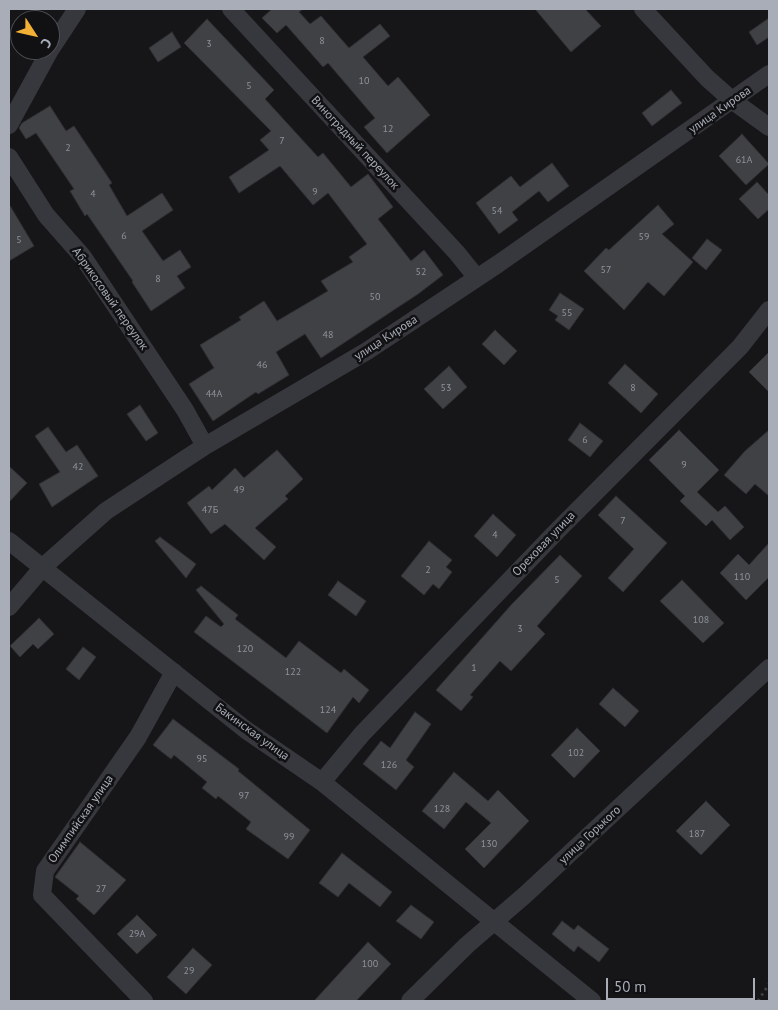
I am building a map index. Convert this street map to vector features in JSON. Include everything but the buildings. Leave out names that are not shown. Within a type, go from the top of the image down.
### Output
[{"type":"street","points":[[60,35],[78,9]]},
{"type":"street","name":"Виноградный переулок","points":[[232,9],[450,245],[477,278]]},
{"type":"street","points":[[643,9],[707,78],[733,101],[769,127]]},
{"type":"street","points":[[9,126],[45,60]]},
{"type":"street","name":"улица Кирова","points":[[9,607],[43,567],[106,511],[205,446],[367,351],[477,278],[733,101],[769,74]]},
{"type":"street","name":"Абрикосовый переулок","points":[[9,157],[46,215],[83,257],[135,333],[185,410],[205,446]]},
{"type":"street","name":"Ореховая улица","points":[[322,782],[376,719],[556,532],[740,347],[769,310]]},
{"type":"street","name":"Бакинская улица","points":[[9,541],[246,730],[322,782],[592,1001]]},
{"type":"street","name":"улица Горького","points":[[410,1001],[467,945],[495,922],[769,668]]},
{"type":"street","name":"Олимпийская улица","points":[[144,1001],[42,895],[44,870],[138,737],[174,672]]},
{"type":"path","points":[[758,1001],[769,984]]}]
